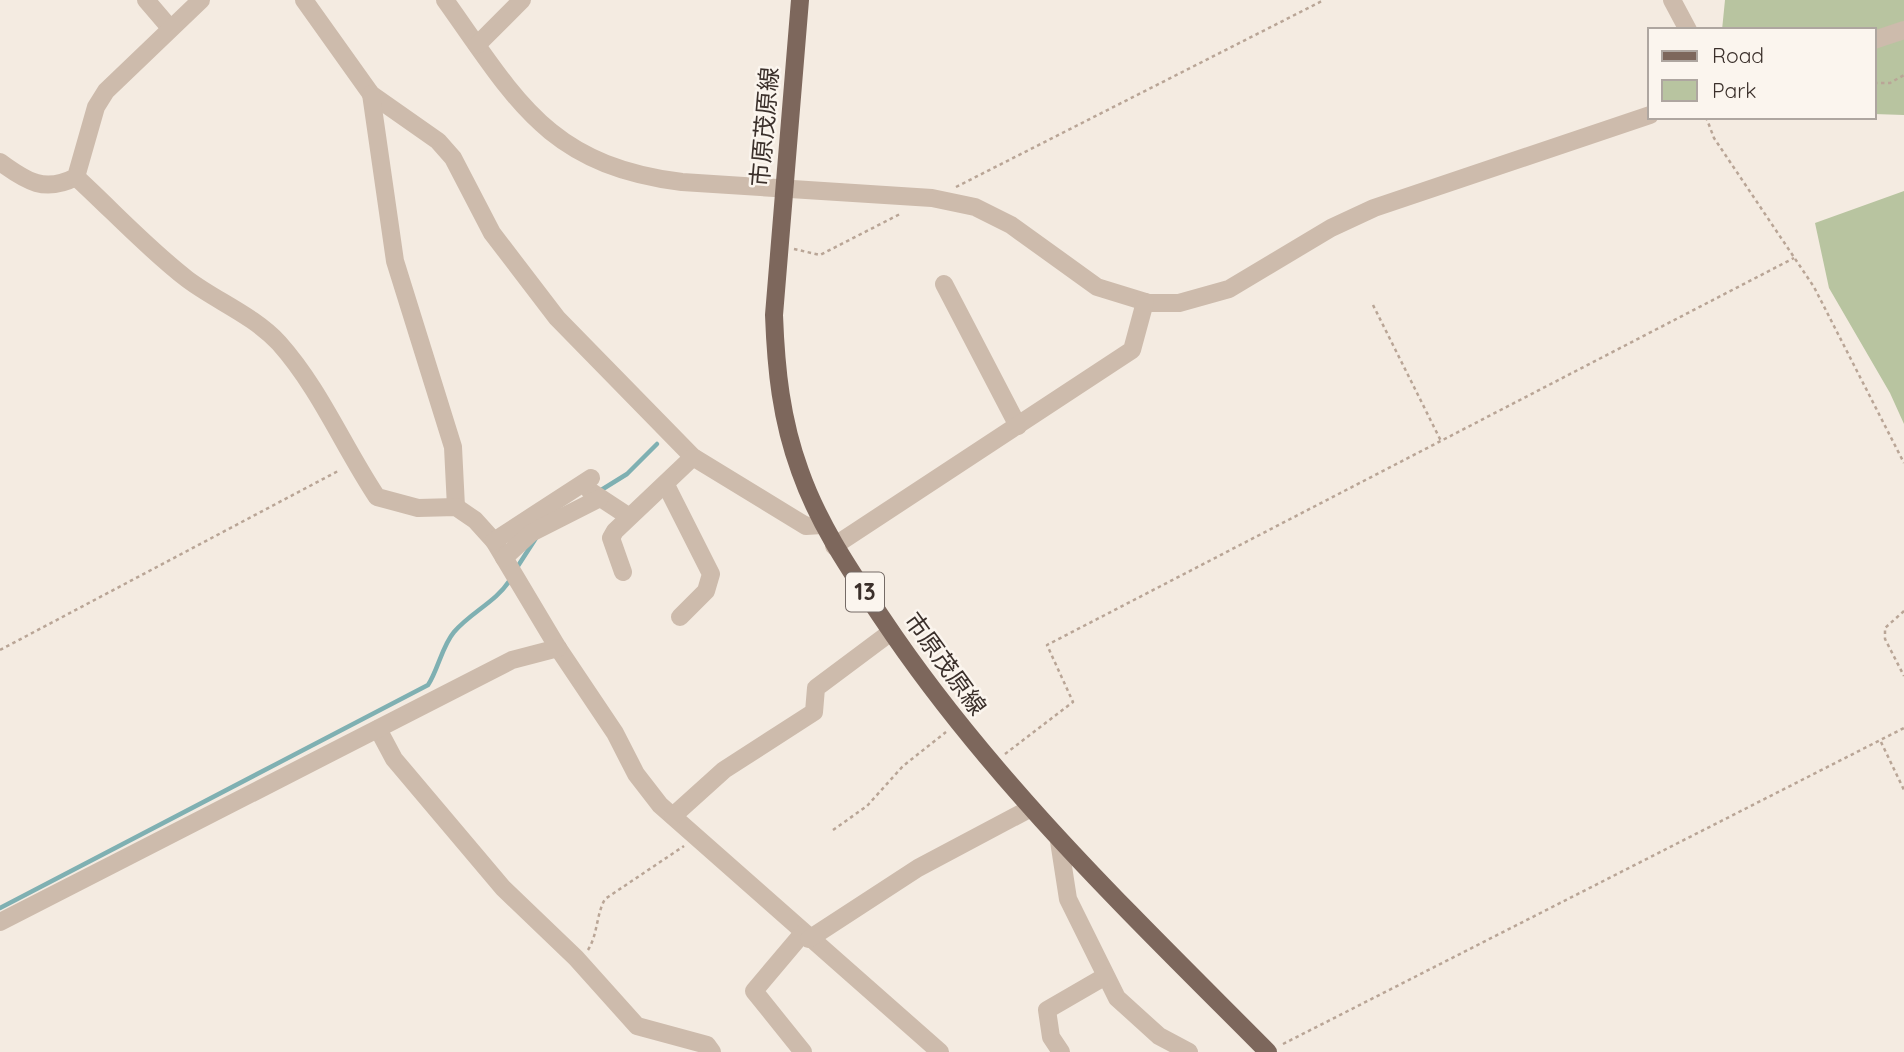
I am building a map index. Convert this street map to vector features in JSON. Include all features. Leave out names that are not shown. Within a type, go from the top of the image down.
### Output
[{"type":"main road","name":"市原茂原線","points":[[800,0],[774,315],[778,385],[799,469],[822,525],[891,632],[991,765],[1059,841],[1267,1052]]},
{"type":"street","points":[[146,0],[170,28]]},
{"type":"street","points":[[76,177],[96,107],[106,91],[201,0]]},
{"type":"street","points":[[304,0],[371,94],[438,141],[453,158],[492,233],[557,318],[693,457],[806,526],[822,525]]},
{"type":"street","points":[[445,0],[529,112],[564,143],[585,157],[652,178],[784,190],[932,198],[975,207],[1011,225],[1097,286],[1145,302],[1179,303],[1229,289],[1331,228],[1374,208],[1648,116]]},
{"type":"street","points":[[477,45],[522,0]]},
{"type":"street","points":[[1672,0],[1688,28]]},
{"type":"street","points":[[1876,39],[1904,30]]},
{"type":"street","points":[[371,94],[395,261],[453,447],[456,507]]},
{"type":"street","points":[[0,162],[22,177],[53,187],[76,177]]},
{"type":"street","points":[[76,177],[160,258],[191,282],[241,312],[278,342],[315,392],[377,497],[418,508],[456,507],[475,520],[494,541],[558,648],[615,733],[636,774],[660,805],[940,1052]]},
{"type":"street","points":[[944,284],[1018,426]]},
{"type":"street","points":[[834,546],[1132,350],[1145,302]]},
{"type":"street","points":[[622,572],[611,538],[628,516],[666,485],[693,457]]},
{"type":"street","points":[[494,541],[587,481],[600,498],[628,516]]},
{"type":"street","points":[[666,485],[711,575],[706,591],[680,617]]},
{"type":"street","points":[[504,558],[531,533],[600,498]]},
{"type":"street","points":[[673,816],[724,770],[814,712],[816,688],[891,632]]},
{"type":"street","points":[[0,922],[512,660],[558,648]]},
{"type":"street","points":[[378,729],[394,760],[446,823],[503,888],[576,958],[638,1026],[707,1045],[712,1052]]},
{"type":"street","points":[[803,1052],[754,991],[806,936],[918,868],[1031,808]]},
{"type":"street","points":[[1059,841],[1068,899],[1104,977],[1117,998],[1134,1016],[1159,1036],[1189,1052]]},
{"type":"street","points":[[1060,1052],[1051,1037],[1047,1010],[1104,977]]},
{"type":"path","points":[[955,187],[1324,0]]},
{"type":"path","points":[[1876,83],[1891,83],[1904,75]]},
{"type":"path","points":[[1707,119],[1714,138],[1814,287],[1904,463]]},
{"type":"path","points":[[780,246],[820,254],[907,211]]},
{"type":"path","points":[[991,765],[1073,702],[1046,645],[1794,258]]},
{"type":"path","points":[[1373,305],[1441,441]]},
{"type":"path","points":[[0,650],[354,462]]},
{"type":"path","points":[[1904,611],[1885,628],[1885,639],[1904,676]]},
{"type":"path","points":[[833,830],[867,806],[903,766],[957,723]]},
{"type":"path","points":[[1267,1052],[1904,728]]},
{"type":"path","points":[[1881,741],[1904,790]]},
{"type":"path","points":[[576,958],[588,951],[595,940],[599,909],[605,899],[696,838]]},
{"type":"green space","points":[[1725,0],[1904,0],[1904,115],[1876,114],[1876,28],[1722,28]]},
{"type":"green space","points":[[1904,191],[1904,424],[1890,393],[1829,288],[1815,223]]},
{"type":"waterway","points":[[598,492],[627,474],[657,444]]},
{"type":"waterway","points":[[516,569],[536,538]]},
{"type":"waterway","points":[[0,908],[428,685],[454,632],[498,595],[510,580]]}]
